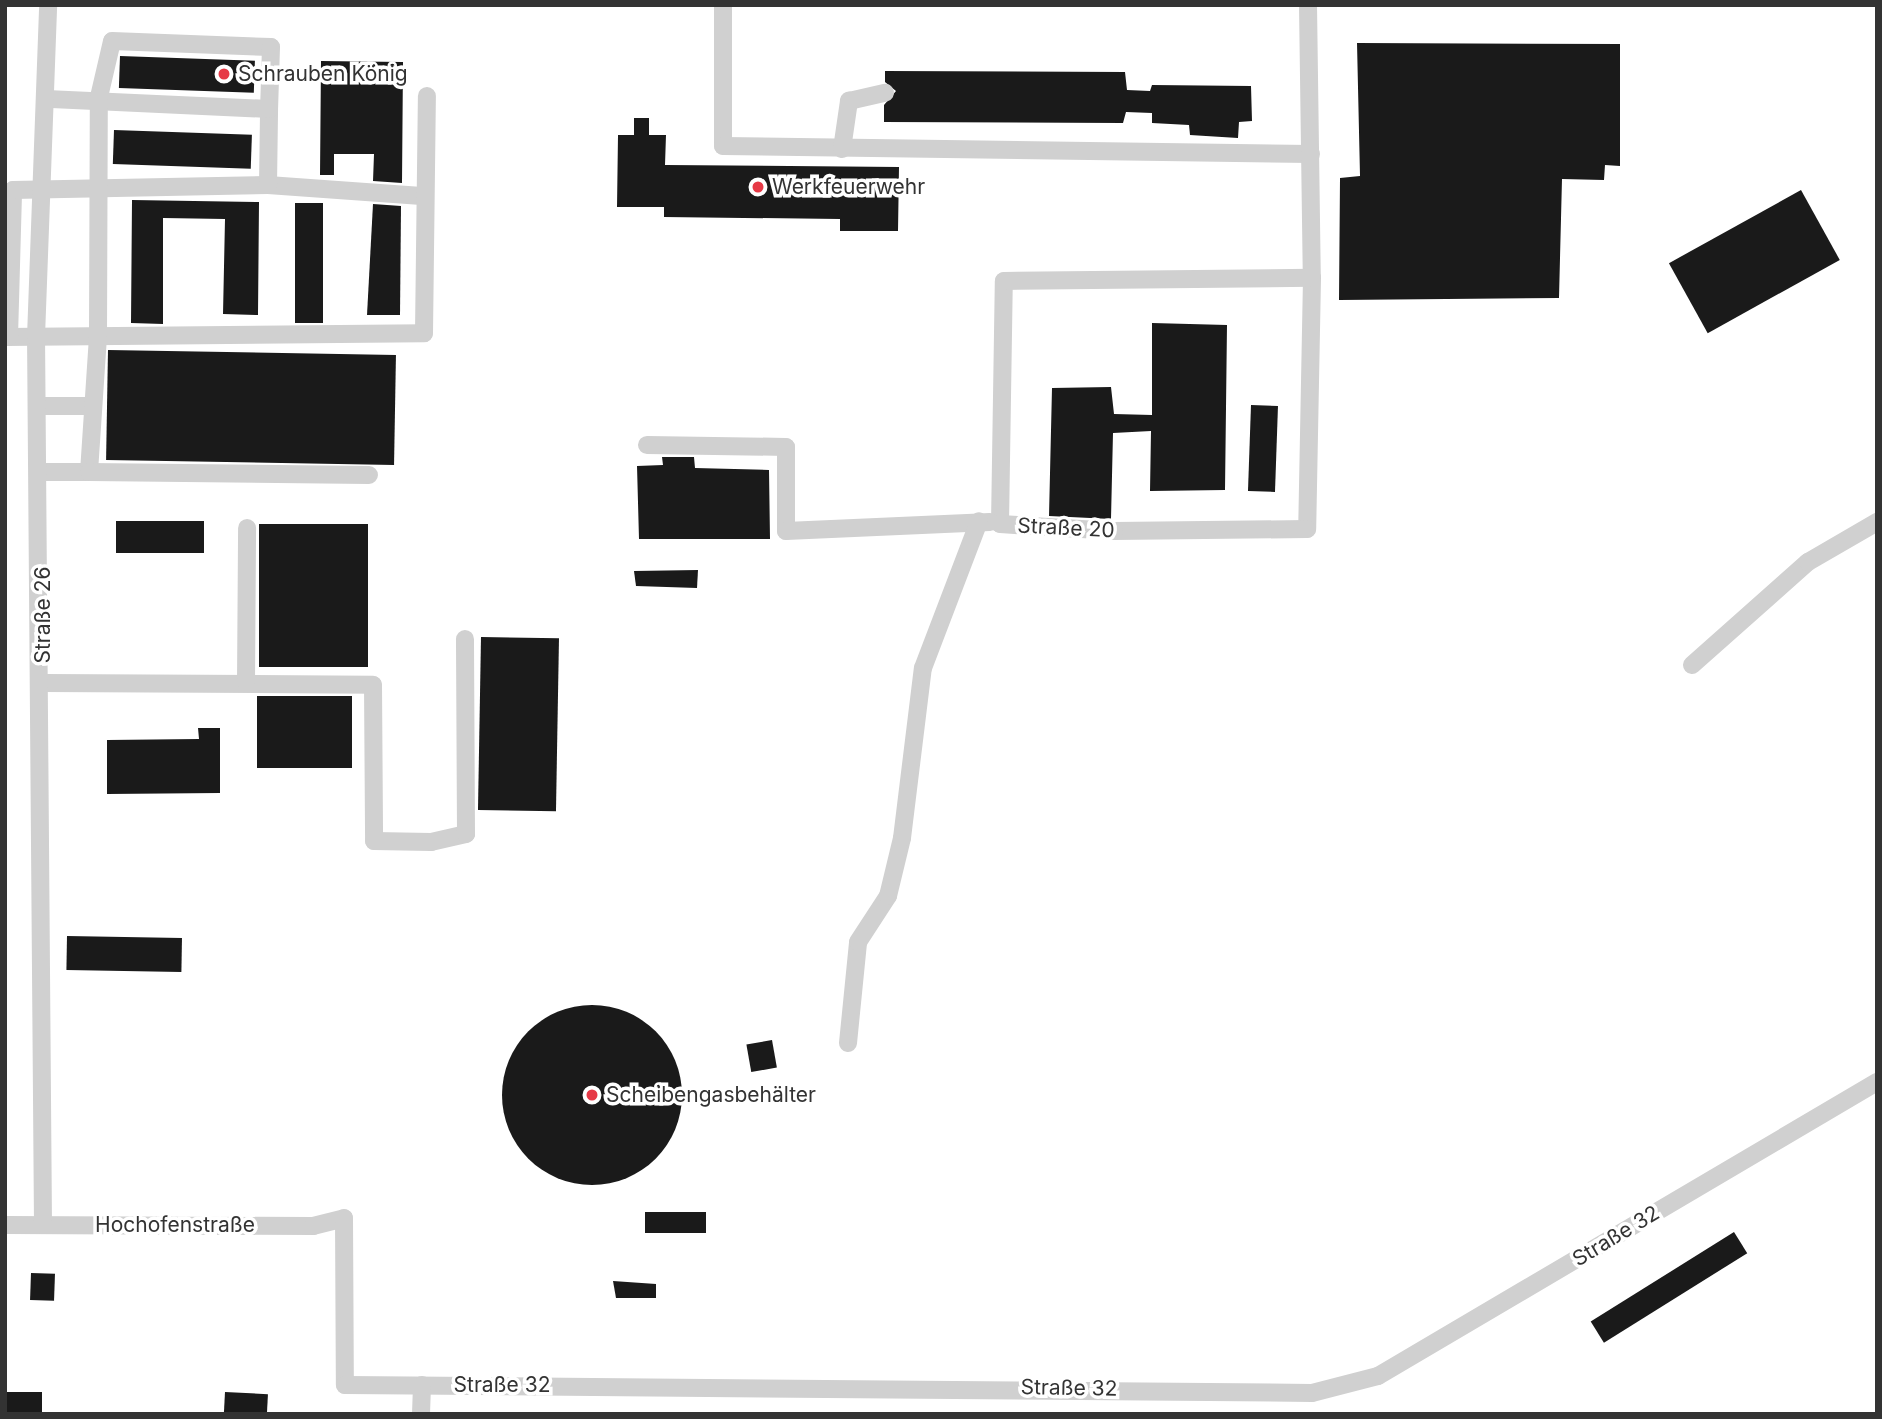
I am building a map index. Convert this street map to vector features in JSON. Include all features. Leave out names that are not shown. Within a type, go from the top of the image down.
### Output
[{"type":"street","name":"Straße 26","points":[[43,1225],[42,472],[36,337],[48,5]]},
{"type":"street","points":[[723,5],[723,146],[1311,154]]},
{"type":"street","name":"Straße 20","points":[[1308,5],[1312,278],[1307,529],[1114,531],[1000,524],[1004,281],[1312,278]]},
{"type":"street","points":[[89,472],[98,336],[99,97],[112,41],[271,47],[268,185]]},
{"type":"street","points":[[842,149],[849,102],[884,93]]},
{"type":"street","points":[[422,196],[268,185],[13,190],[7,337],[424,333],[422,196],[427,96]]},
{"type":"street","points":[[46,99],[99,97],[116,106],[269,109]]},
{"type":"street","points":[[38,406],[92,406]]},
{"type":"street","points":[[647,444],[786,447],[786,531],[979,520],[1000,524]]},
{"type":"street","points":[[42,472],[369,475]]},
{"type":"street","points":[[848,1043],[858,942],[888,896],[902,838],[923,668],[979,520]]},
{"type":"street","points":[[1692,665],[1808,562],[1877,522]]},
{"type":"street","points":[[246,683],[247,528]]},
{"type":"street","points":[[43,683],[373,685],[374,841],[431,842],[466,834],[465,639]]},
{"type":"street","name":"Straße 32","points":[[344,1218],[345,1385],[1312,1393],[1349,1388],[1877,1082]]},
{"type":"street","name":"Hochofenstraße","points":[[5,1225],[313,1226],[344,1218]]},
{"type":"street","points":[[421,1414],[422,1385]]},
{"type":"building","points":[[1357,43],[1620,44],[1620,166],[1605,165],[1604,180],[1562,179],[1559,298],[1339,300],[1340,178],[1360,176]]},
{"type":"building","points":[[120,56],[255,61],[254,93],[119,88]]},
{"type":"building","points":[[321,61],[403,62],[402,183],[373,181],[374,154],[334,154],[334,175],[320,175]]},
{"type":"building","points":[[885,71],[1125,72],[1127,90],[1150,91],[1152,85],[1251,86],[1252,121],[1239,122],[1238,138],[1190,135],[1189,125],[1152,123],[1152,113],[1126,112],[1123,123],[884,122],[884,105],[896,91],[885,82]]},
{"type":"building","name":"Werkfeuerwehr","points":[[634,118],[649,118],[649,135],[666,135],[665,165],[899,167],[898,231],[840,231],[840,219],[664,217],[664,207],[617,207],[618,135],[634,135]]},
{"type":"building","points":[[114,130],[252,135],[251,169],[113,164]]},
{"type":"building","points":[[1801,190],[1840,260],[1708,333],[1669,263]]},
{"type":"building","points":[[132,200],[259,202],[258,315],[223,314],[225,219],[163,218],[163,324],[131,323]]},
{"type":"building","points":[[295,203],[323,203],[323,323],[295,323]]},
{"type":"building","points":[[373,204],[401,206],[400,315],[367,315]]},
{"type":"building","points":[[1152,323],[1227,325],[1225,490],[1150,491],[1151,431],[1113,433],[1111,519],[1049,516],[1052,388],[1111,387],[1114,414],[1152,415]]},
{"type":"building","points":[[108,350],[396,355],[394,465],[106,460]]},
{"type":"building","points":[[1251,405],[1278,406],[1275,492],[1248,491]]},
{"type":"building","points":[[662,457],[694,457],[695,468],[769,470],[770,539],[639,539],[637,466],[663,465]]},
{"type":"building","points":[[116,521],[204,521],[204,553],[116,553]]},
{"type":"building","points":[[259,524],[368,524],[368,667],[259,667]]},
{"type":"building","points":[[698,570],[697,588],[636,586],[634,571]]},
{"type":"building","points":[[481,637],[559,638],[556,811],[478,810]]},
{"type":"building","points":[[257,696],[352,696],[352,768],[257,768]]},
{"type":"building","points":[[198,728],[220,728],[220,793],[107,794],[107,740],[199,739]]},
{"type":"building","points":[[67,936],[182,938],[181,972],[66,970]]},
{"type":"building","name":"Scheibengasbehälter","points":[[592,1005],[627,1011],[656,1031],[676,1060],[682,1095],[676,1130],[656,1159],[627,1179],[592,1185],[557,1179],[528,1159],[508,1130],[502,1095],[508,1060],[528,1031],[557,1011]]},
{"type":"building","points":[[772,1040],[777,1068],[751,1072],[746,1045]]},
{"type":"building","points":[[645,1212],[706,1212],[706,1233],[645,1233]]},
{"type":"building","points":[[1734,1232],[1747,1253],[1604,1343],[1591,1322]]},
{"type":"building","points":[[31,1273],[55,1274],[54,1301],[30,1300]]},
{"type":"building","points":[[613,1281],[656,1284],[656,1298],[616,1298]]},
{"type":"building","points":[[5,1392],[42,1392],[42,1414],[5,1414]]},
{"type":"building","points":[[225,1392],[268,1394],[267,1414],[224,1412]]},
{"type":"place","name":"Schrauben König","points":[[224,74]]},
{"type":"place","name":"Werkfeuerwehr","points":[[758,187]]},
{"type":"place","name":"Scheibengasbehälter","points":[[592,1095]]}]
